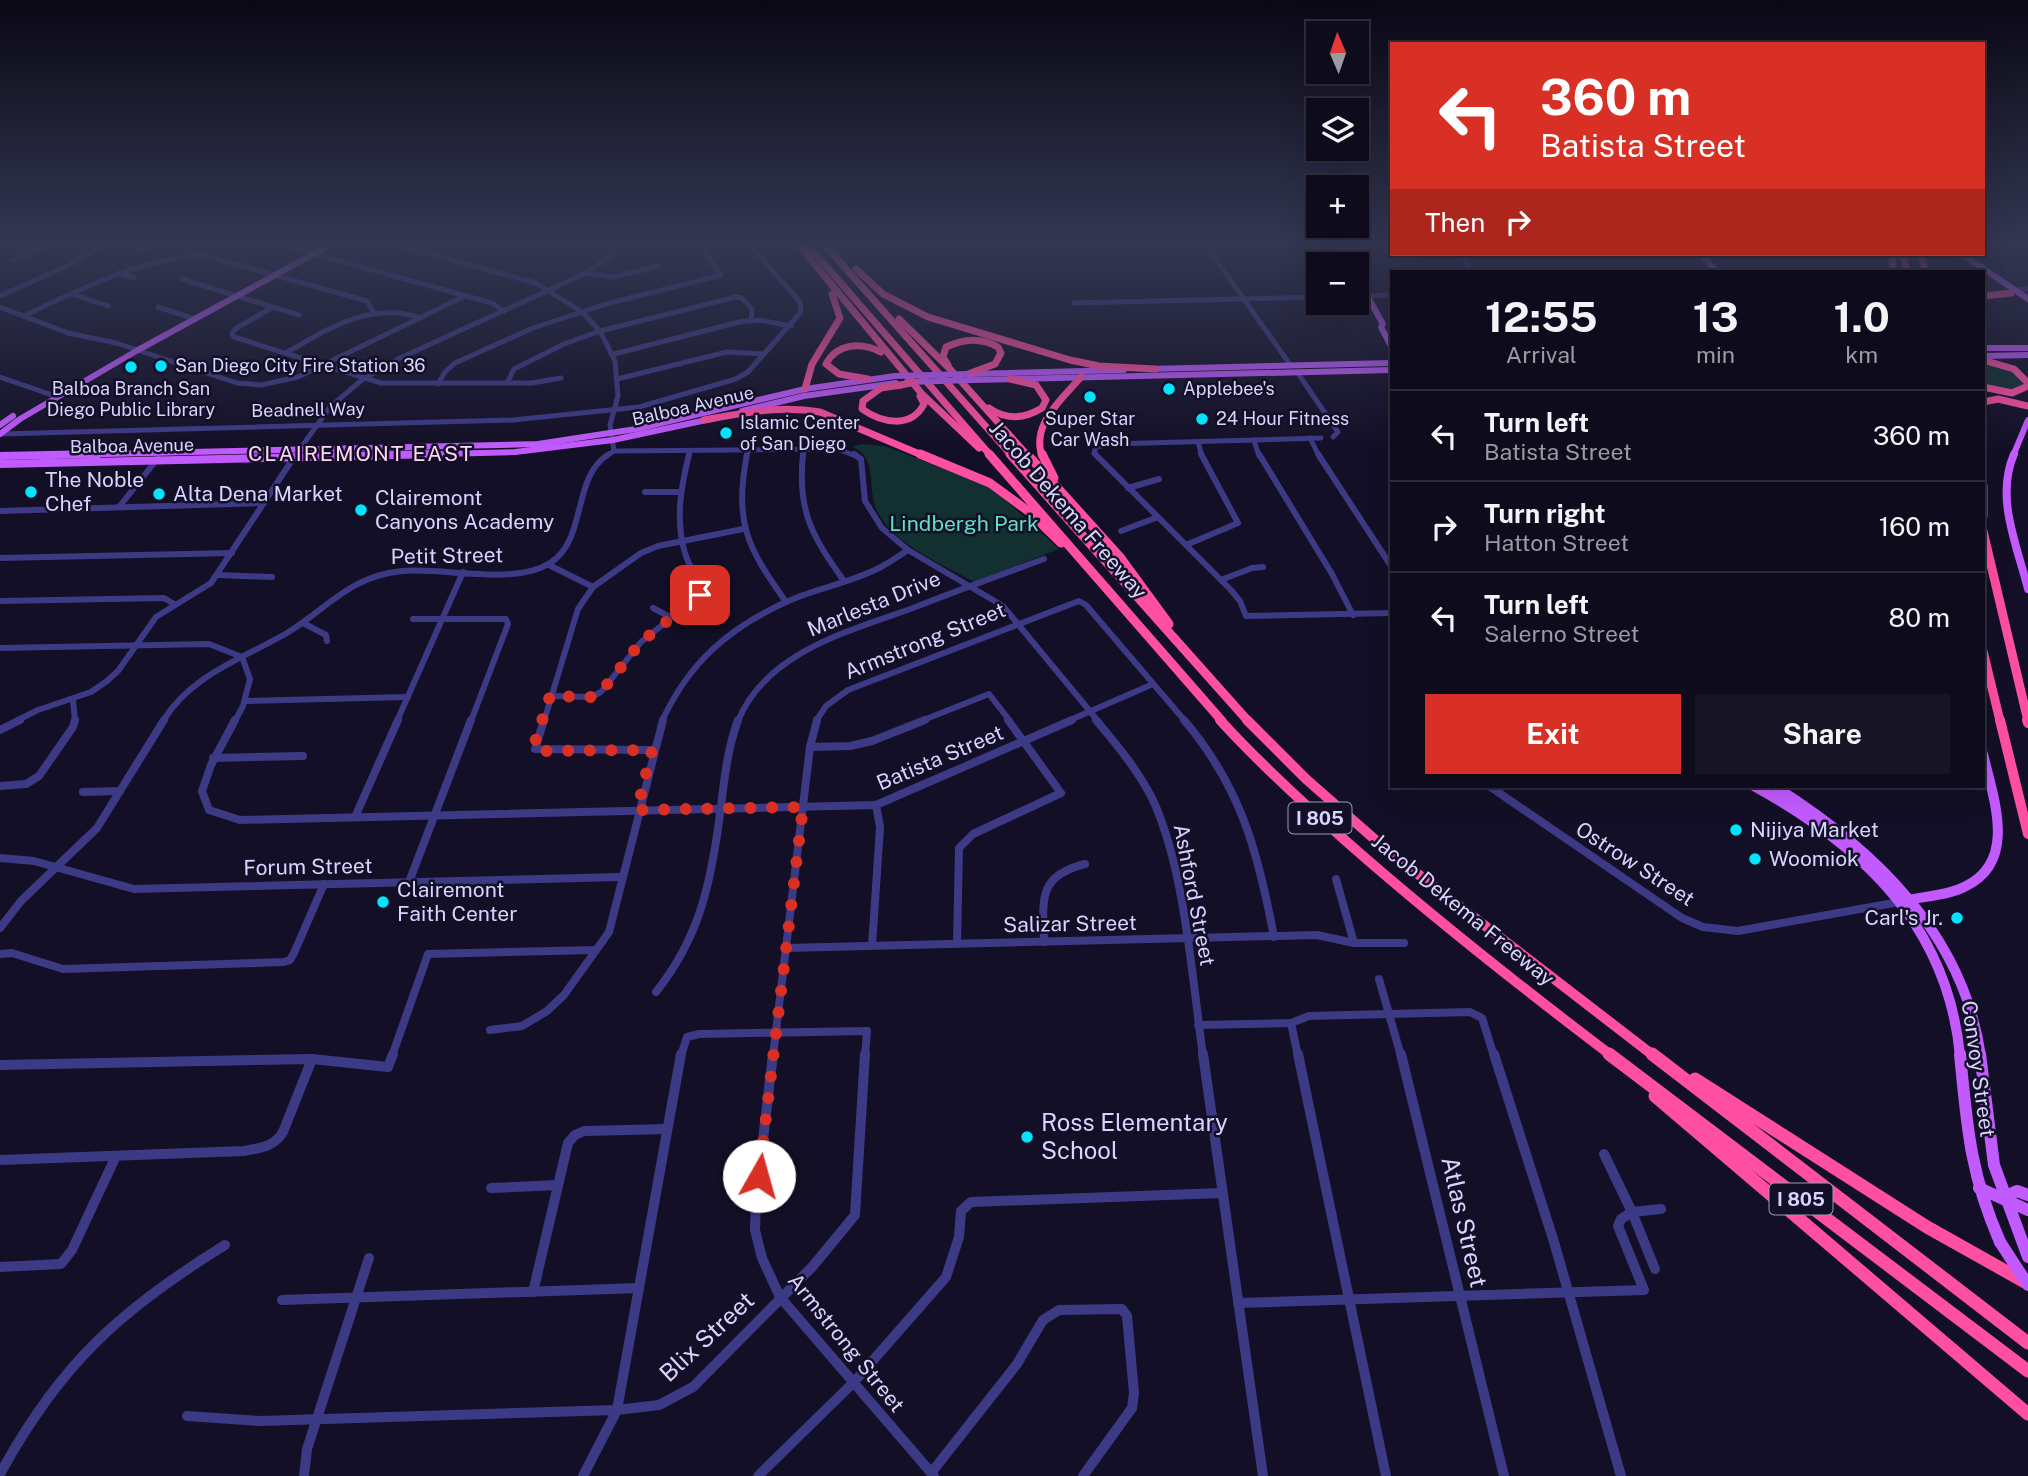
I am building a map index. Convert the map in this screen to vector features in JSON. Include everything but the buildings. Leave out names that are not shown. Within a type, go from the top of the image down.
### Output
[{"type":"highway","points":[[805,389],[812,365],[834,332],[840,313]]},
{"type":"highway","points":[[853,313],[890,358],[1020,487]]},
{"type":"highway","name":"Jacob Dekema Freeway","points":[[867,313],[1226,726],[1278,780],[1403,892],[1574,1028],[2028,1371]]},
{"type":"highway","name":"Jacob Dekema Freeway","points":[[887,313],[1204,673],[1306,779],[1388,851],[2028,1343]]},
{"type":"highway","points":[[888,313],[899,319],[950,369],[1120,557],[1204,673]]},
{"type":"highway","points":[[919,313],[1070,360],[1099,366],[1155,369]]},
{"type":"highway","points":[[950,369],[943,357],[946,347],[959,341],[976,339],[998,347],[1001,353],[995,364],[970,377]]},
{"type":"highway","points":[[868,379],[831,372],[826,364],[829,356],[840,348],[858,345],[873,347],[890,358]]},
{"type":"highway","points":[[1985,359],[2012,368],[2028,384],[2024,391],[2014,393],[1986,389]]},
{"type":"highway","points":[[1061,491],[1039,443],[1041,429],[1045,419],[1081,377]]},
{"type":"highway","points":[[972,395],[995,412],[1006,416],[1022,417],[1042,408],[1046,400],[1036,385],[1010,379]]},
{"type":"highway","points":[[901,384],[915,384],[924,404],[921,412],[914,418],[886,421],[871,417],[862,409],[863,401],[875,391],[901,384]]},
{"type":"highway","points":[[1986,389],[2027,406]]},
{"type":"highway","points":[[1985,402],[1998,399],[2027,406]]},
{"type":"highway","points":[[704,421],[779,408],[808,409],[829,415],[990,483],[1028,511],[1097,576]]},
{"type":"highway","points":[[1985,540],[2028,723]]},
{"type":"highway","points":[[1985,659],[2028,834]]},
{"type":"highway","points":[[1574,1028],[2028,1413]]},
{"type":"highway","points":[[1633,1039],[1827,1164],[2028,1285]]},
{"type":"main road","points":[[0,425],[205,313]]},
{"type":"main road","points":[[1377,313],[1390,330]]},
{"type":"main road","points":[[1383,324],[1381,327],[1390,344]]},
{"type":"main road","points":[[1985,348],[2028,348]]},
{"type":"main road","points":[[1985,358],[2028,355]]},
{"type":"main road","name":"Balboa Avenue","points":[[915,384],[970,377],[1390,363]]},
{"type":"main road","points":[[1297,372],[1300,369],[1331,368],[1339,364]]},
{"type":"main road","points":[[1220,374],[1286,369],[1291,366]]},
{"type":"main road","name":"Balboa Avenue","points":[[613,437],[805,389],[895,376],[1010,379],[1390,370]]},
{"type":"main road","name":"Balboa Avenue","points":[[0,456],[515,452],[704,421],[804,396],[901,384]]},
{"type":"main road","points":[[0,434],[55,396]]},
{"type":"main road","points":[[2028,421],[2026,432],[2016,445],[2007,470],[2005,498],[2028,589]]},
{"type":"main road","name":"Balboa Avenue","points":[[0,464],[155,462],[295,455]]},
{"type":"main road","points":[[1899,902],[1970,885],[1985,874],[1998,855],[2000,835],[1985,764]]},
{"type":"main road","name":"Convoy Street","points":[[1757,788],[1824,830],[1860,861],[1899,902],[1927,942],[1954,1007],[1968,1142],[1979,1188],[2000,1242],[2028,1285]]},
{"type":"main road","name":"Convoy Street","points":[[1777,788],[1819,813],[1852,839],[1912,899],[1942,941],[1972,1012],[1979,1042],[1992,1153],[2004,1197],[2028,1257]]},
{"type":"main road","points":[[1979,1188],[2028,1210]]},
{"type":"main road","points":[[2004,1197],[2017,1191],[2028,1195]]},
{"type":"street","points":[[16,313],[68,334],[116,343],[243,384],[280,382],[324,365],[360,345],[431,313]]},
{"type":"street","points":[[24,316],[31,313]]},
{"type":"street","points":[[178,313],[195,318]]},
{"type":"street","points":[[263,313],[240,326],[232,334],[234,337],[397,385],[507,383],[561,378]]},
{"type":"street","points":[[292,313],[299,315]]},
{"type":"street","points":[[286,354],[336,326],[374,313]]},
{"type":"street","points":[[406,313],[421,318]]},
{"type":"street","points":[[0,730],[38,710],[73,700],[107,681],[156,617],[202,589],[218,575],[295,455],[334,401],[364,377],[392,361],[500,313]]},
{"type":"street","points":[[438,384],[445,372],[455,363],[533,328],[579,313]]},
{"type":"street","points":[[583,313],[600,331],[614,354],[618,379],[615,409],[610,425],[614,451]]},
{"type":"street","points":[[507,383],[514,369],[522,364],[600,331],[672,313]]},
{"type":"street","points":[[751,320],[753,313]]},
{"type":"street","points":[[614,354],[751,320],[791,326],[800,313]]},
{"type":"street","points":[[1254,313],[1291,366]]},
{"type":"street","name":"Beadnell Way","points":[[0,434],[513,420],[639,407],[727,383],[748,372],[791,326]]},
{"type":"street","points":[[618,379],[727,352],[764,354]]},
{"type":"street","points":[[1297,372],[1336,435]]},
{"type":"street","points":[[0,377],[55,396]]},
{"type":"street","points":[[1310,438],[1325,466],[1390,564]]},
{"type":"street","points":[[1321,438],[1111,444],[1096,447],[1094,450],[1096,456],[1221,580],[1240,601],[1246,616],[1252,618],[1390,613]]},
{"type":"street","points":[[1254,440],[1260,457],[1332,574],[1353,615]]},
{"type":"street","points":[[1186,545],[1238,523],[1202,456],[1198,442]]},
{"type":"street","points":[[593,587],[549,565],[566,546],[593,468],[600,459],[614,451],[804,449],[799,483],[801,508],[810,532],[844,581]]},
{"type":"street","name":"Ashford Street","points":[[804,449],[847,450],[856,454],[862,462],[864,495],[873,517],[891,538],[1003,606],[1143,779],[1164,824],[1173,856],[1186,938],[1263,1476]]},
{"type":"street","points":[[748,450],[740,495],[743,529],[756,561],[786,602]]},
{"type":"street","points":[[550,696],[591,697],[601,692],[641,642],[700,595],[681,541],[679,492],[690,451]]},
{"type":"street","points":[[119,507],[160,454]]},
{"type":"street","points":[[1128,488],[1159,479]]},
{"type":"street","points":[[645,492],[679,492]]},
{"type":"street","points":[[0,511],[264,503]]},
{"type":"street","points":[[1121,531],[1158,517]]},
{"type":"street","points":[[652,750],[535,749],[534,745],[578,609],[593,587],[641,553],[681,541],[743,529]]},
{"type":"street","points":[[490,1030],[522,1026],[547,1011],[564,995],[609,932],[652,750],[669,704],[700,660],[744,625],[786,602],[880,568],[908,550]]},
{"type":"street","points":[[0,558],[232,553]]},
{"type":"street","name":"Marlesta Drive","points":[[656,992],[677,968],[697,928],[734,732],[747,702],[766,679],[824,641],[1044,559]]},
{"type":"street","name":"Petit Street","points":[[0,928],[12,910],[97,828],[175,701],[191,687],[303,623],[331,598],[374,577],[412,571],[518,573],[549,565]]},
{"type":"street","points":[[1221,580],[1252,568],[1263,567]]},
{"type":"street","points":[[355,817],[463,572]]},
{"type":"street","points":[[218,575],[272,577]]},
{"type":"street","points":[[0,601],[164,598],[174,604]]},
{"type":"street","name":"Armstrong Street","points":[[933,1474],[780,1297],[762,1258],[755,1230],[756,1200],[786,948],[810,747],[816,719],[826,705],[839,695],[1079,601],[1153,684]]},
{"type":"street","points":[[653,608],[670,617]]},
{"type":"street","points":[[409,882],[508,624],[506,619],[498,617],[413,619]]},
{"type":"street","points":[[303,623],[326,635],[327,641]]},
{"type":"street","points":[[0,648],[209,644],[232,650],[243,657],[251,673],[252,684],[246,701],[214,758]]},
{"type":"street","points":[[1153,684],[1209,749],[1246,818],[1256,847],[1274,937]]},
{"type":"street","name":"Batista Street","points":[[214,758],[205,775],[203,802],[211,812],[227,819],[240,820],[876,805],[1153,684]]},
{"type":"street","points":[[810,747],[850,746],[872,741],[989,694],[1024,740],[1061,793],[973,834],[959,848],[957,944]]},
{"type":"street","points":[[246,701],[408,698]]},
{"type":"street","points":[[0,786],[26,784],[39,776],[73,727],[76,716],[73,700]]},
{"type":"street","points":[[214,758],[303,756]]},
{"type":"street","name":"Ostrow Street","points":[[1491,788],[1682,918],[1703,927],[1738,931],[1899,902]]},
{"type":"street","points":[[83,792],[120,791]]},
{"type":"street","points":[[872,946],[880,827],[876,805]]},
{"type":"street","name":"Forum Street","points":[[0,858],[22,857],[110,885],[135,889],[621,877]]},
{"type":"street","points":[[1044,942],[1044,887],[1054,875],[1065,868],[1085,864]]},
{"type":"street","points":[[1336,878],[1354,943]]},
{"type":"street","points":[[0,954],[12,953],[62,969],[284,962],[290,960],[294,953],[324,884]]},
{"type":"street","name":"Salizar Street","points":[[786,948],[1317,935],[1354,943],[1404,943]]},
{"type":"street","points":[[0,1065],[312,1059],[388,1067],[428,954],[596,950]]},
{"type":"street","name":"Atlas Street","points":[[1379,979],[1391,1014],[1504,1476]]},
{"type":"street","points":[[1198,1025],[1291,1023],[1309,1016],[1460,1012],[1482,1018],[1621,1476]]},
{"type":"street","points":[[1291,1023],[1386,1476]]},
{"type":"street","name":"Blix Street","points":[[187,1416],[260,1421],[617,1410],[649,1408],[679,1397],[843,1233],[855,1215],[867,1031],[776,1032]]},
{"type":"street","points":[[583,1476],[617,1410],[682,1048],[687,1037],[699,1034],[776,1032]]},
{"type":"street","points":[[0,1160],[244,1151],[268,1146],[278,1140],[283,1132],[312,1059]]},
{"type":"street","points":[[533,1292],[568,1143],[575,1135],[584,1131],[667,1129]]},
{"type":"street","points":[[1604,1154],[1655,1269]]},
{"type":"street","points":[[0,1267],[61,1264],[72,1250],[116,1156]]},
{"type":"street","points":[[491,1188],[558,1185]]},
{"type":"street","points":[[758,1476],[854,1382],[946,1277],[959,1237],[961,1211],[966,1205],[981,1199],[1222,1193]]},
{"type":"street","points":[[1238,1303],[1644,1290],[1618,1227],[1621,1219],[1632,1212],[1661,1209]]},
{"type":"street","points":[[0,1474],[41,1406],[84,1352],[109,1326],[142,1299],[225,1245]]},
{"type":"street","points":[[304,1476],[307,1449],[369,1258]]},
{"type":"street","points":[[282,1300],[639,1288]]},
{"type":"street","points":[[933,1474],[1017,1364],[1043,1320],[1059,1310],[1112,1307],[1122,1310],[1127,1316],[1134,1393],[1132,1408],[1083,1476]]},
{"type":"green space","points":[[1985,363],[2011,370],[2023,382],[2023,386],[2011,390],[1985,385]]},
{"type":"green space","name":"Lindbergh Park","points":[[861,444],[885,446],[991,487],[1059,549],[974,582],[908,545],[886,525],[875,505],[866,458],[852,447]]},
{"type":"place","name":"San Diego City Fire Station 36","points":[[161,366]]},
{"type":"place","name":"Balboa Branch San Diego Public Library","points":[[131,367]]},
{"type":"place","name":"Applebee's","points":[[1169,389]]},
{"type":"place","name":"Super Star Car Wash","points":[[1090,397]]},
{"type":"place","name":"24 Hour Fitness","points":[[1202,419]]},
{"type":"place","name":"Islamic Center of San Diego","points":[[726,433]]},
{"type":"place","name":"The Noble Chef","points":[[31,492]]},
{"type":"place","name":"Alta Dena Market","points":[[159,494]]},
{"type":"place","name":"Clairemont Canyons Academy","points":[[361,510]]},
{"type":"place","name":"Nijiya Market","points":[[1736,830]]},
{"type":"place","name":"Woomiok","points":[[1755,859]]},
{"type":"place","name":"Clairemont Faith Center","points":[[383,902]]},
{"type":"place","name":"Carl's Jr.","points":[[1957,918]]},
{"type":"place","name":"Ross Elementary School","points":[[1027,1137]]},
{"type":"district","name":"CLAIREMONT EAST","points":[[361,454]]},
{"type":"route","points":[[700,595],[641,642],[597,695],[550,696],[534,745],[535,749],[541,751],[652,750],[637,810],[803,807],[759,1176]]}]
